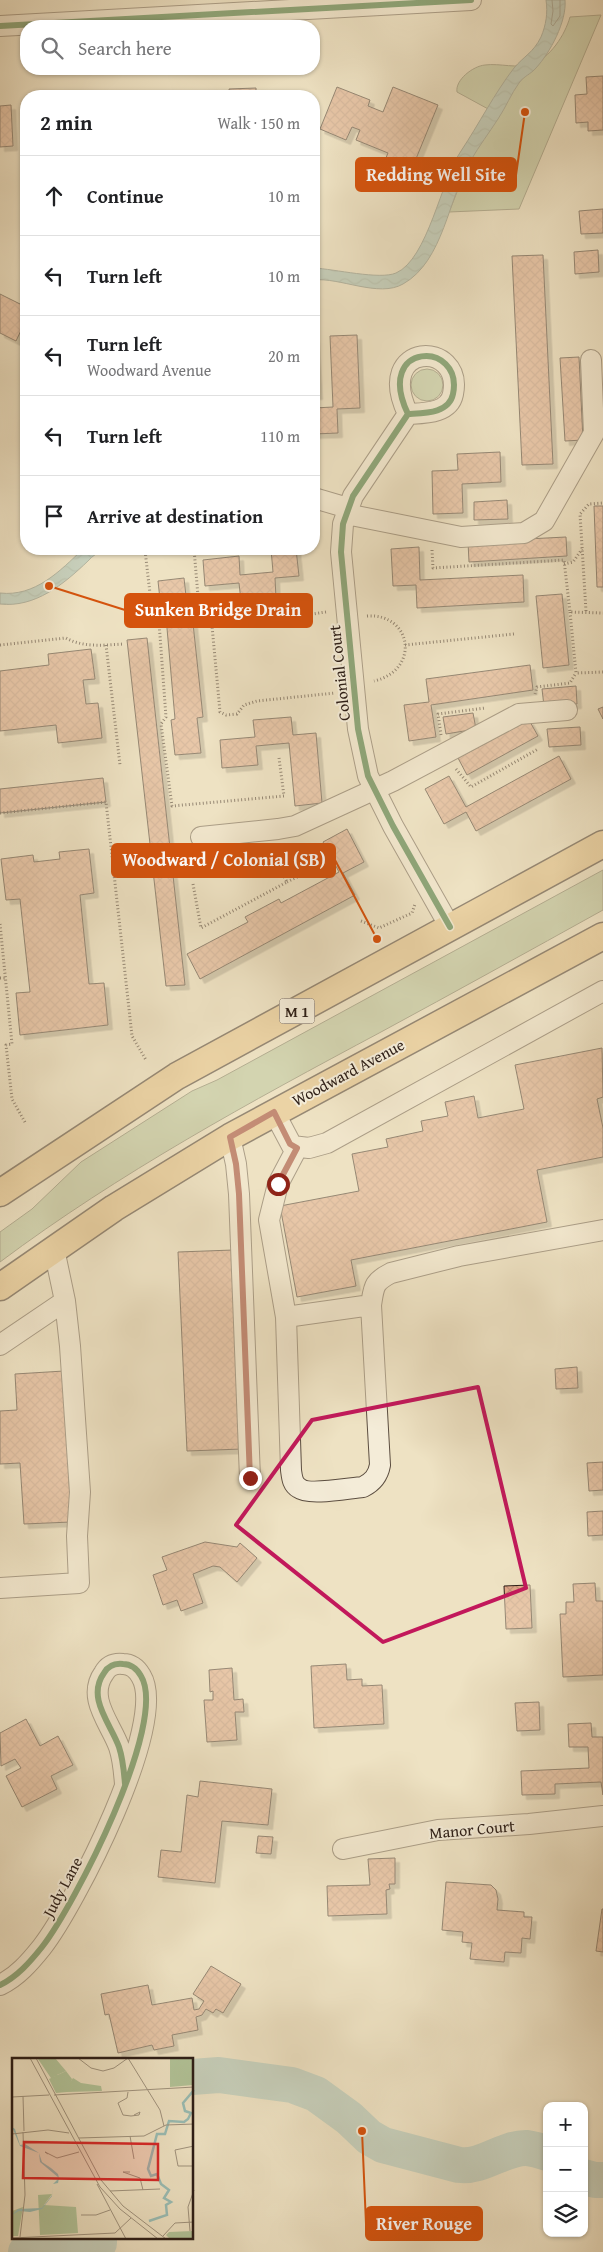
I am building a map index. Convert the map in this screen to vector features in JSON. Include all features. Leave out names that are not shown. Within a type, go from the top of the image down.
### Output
[{"type":"main road","name":"M 1","points":[[0,1194],[177,1076],[603,844]]},
{"type":"main road","name":"Woodward Avenue","points":[[0,1287],[114,1208],[230,1137],[603,936]]},
{"type":"street","points":[[109,20],[471,0]]},
{"type":"street","points":[[0,26],[20,25]]},
{"type":"street","points":[[320,500],[347,511],[431,532],[462,537],[524,533],[544,521],[594,433],[591,360]]},
{"type":"street","name":"Colonial Court","points":[[408,414],[362,482],[347,511],[343,524],[340,552],[362,754],[374,790],[450,927]]},
{"type":"street","points":[[201,837],[278,829],[300,824],[374,790],[520,714],[567,710]]},
{"type":"street","points":[[274,1112],[290,1144],[297,1148],[309,1148],[327,1143],[603,991]]},
{"type":"street","points":[[230,1137],[236,1164],[239,1194],[250,1478]]},
{"type":"street","points":[[297,1148],[278,1184],[269,1220],[286,1317],[291,1470],[294,1482],[299,1488],[308,1491],[363,1487],[370,1484],[378,1474],[380,1465],[370,1305],[374,1284],[391,1273],[459,1256],[603,1230]]},
{"type":"street","points":[[0,1588],[79,1583],[76,1536],[80,1492],[70,1346],[65,1301],[54,1249]]},
{"type":"street","points":[[0,1345],[65,1301]]},
{"type":"street","points":[[286,1317],[370,1305]]},
{"type":"street","name":"Judy Lane","points":[[0,1985],[14,1976],[32,1960],[57,1925],[110,1826],[125,1784],[143,1732],[148,1702],[142,1677],[130,1665],[122,1663],[112,1664],[102,1675],[98,1685],[98,1696],[101,1708],[123,1760],[125,1784]]},
{"type":"street","name":"Manor Court","points":[[343,1850],[438,1830],[529,1824],[603,1816]]},
{"type":"path","points":[[603,503],[588,504],[580,514],[586,614],[603,613]]},
{"type":"path","points":[[431,532],[433,568],[564,560],[576,673],[603,672]]},
{"type":"path","points":[[564,564],[573,562],[582,548]]},
{"type":"path","points":[[146,555],[152,611],[159,622],[166,717],[161,724],[172,806],[284,796],[279,758]]},
{"type":"path","points":[[195,555],[198,596],[206,597],[211,602],[220,712],[226,715],[237,714],[244,705],[257,701],[335,693]]},
{"type":"path","points":[[570,612],[586,611]]},
{"type":"path","points":[[211,615],[226,614],[242,622],[258,622],[327,612]]},
{"type":"path","points":[[367,616],[376,616],[391,621],[398,627],[405,645],[402,663],[398,670],[387,678],[374,681]]},
{"type":"path","points":[[405,645],[514,634]]},
{"type":"path","points":[[0,645],[66,638],[74,642],[94,646],[124,644]]},
{"type":"path","points":[[106,645],[120,765]]},
{"type":"path","points":[[0,813],[106,802],[132,1036],[146,1060]]},
{"type":"path","points":[[278,829],[279,868],[287,882]]},
{"type":"path","points":[[193,884],[201,928],[325,863]]},
{"type":"path","points":[[361,922],[379,928],[412,913],[415,905],[413,899]]},
{"type":"path","points":[[0,924],[12,1044],[0,1045]]},
{"type":"path","points":[[0,978],[6,978]]},
{"type":"path","points":[[6,1045],[12,1099],[26,1124]]},
{"type":"highlighted area","points":[[478,1387],[526,1588],[383,1642],[236,1525],[312,1420]]},
{"type":"green space","points":[[601,15],[519,209],[449,212],[490,110],[457,92],[457,87],[462,78],[480,66],[520,66],[539,61],[556,45],[570,17]]},
{"type":"green space","points":[[427,369],[433,370],[438,374],[442,379],[442,391],[438,396],[433,400],[427,401],[421,400],[416,396],[412,391],[411,385],[412,379],[416,374],[421,370]]},
{"type":"green space","points":[[603,870],[603,910],[186,1140],[91,1198],[0,1262],[0,1232],[32,1209],[81,1162],[192,1091],[217,1080]]},
{"type":"water","points":[[546,0],[565,0],[563,17],[552,45],[541,62],[519,83],[471,160],[456,192],[436,245],[428,260],[417,274],[403,284],[393,288],[382,289],[320,280],[320,269],[356,274],[389,275],[396,273],[407,265],[417,252],[425,236],[447,180],[461,151],[514,68],[535,47],[541,37],[547,10]]},
{"type":"water","points":[[77,555],[95,555],[79,570],[48,593],[25,602],[0,604],[0,593],[13,593],[36,587]]},
{"type":"building","points":[[603,76],[603,130],[588,131],[588,122],[576,123],[575,95],[587,94],[586,77]]},
{"type":"building","points":[[337,87],[370,100],[368,106],[383,112],[393,87],[438,105],[411,171],[385,160],[388,153],[356,140],[360,130],[352,127],[346,140],[320,129]]},
{"type":"building","points":[[256,88],[256,90],[229,90]]},
{"type":"building","points":[[11,105],[13,146],[0,147],[0,106]]},
{"type":"building","points":[[603,209],[603,233],[581,234],[579,211]]},
{"type":"building","points":[[598,250],[599,272],[575,274],[574,252]]},
{"type":"building","points":[[543,255],[553,464],[522,465],[512,256]]},
{"type":"building","points":[[0,294],[20,304],[20,333],[16,341],[0,333]]},
{"type":"building","points":[[357,335],[360,408],[337,409],[338,433],[320,434],[320,408],[333,407],[330,336]]},
{"type":"building","points":[[579,357],[583,440],[565,441],[560,358]]},
{"type":"building","points":[[500,452],[501,482],[462,484],[463,513],[433,514],[432,471],[458,470],[457,454]]},
{"type":"building","points":[[507,500],[508,519],[474,520],[474,502]]},
{"type":"building","points":[[594,506],[603,506],[603,587],[597,587]]},
{"type":"building","points":[[566,537],[567,556],[469,562],[468,542]]},
{"type":"building","points":[[419,547],[420,580],[523,575],[524,602],[417,608],[416,585],[393,586],[391,549]]},
{"type":"building","points":[[272,555],[297,555],[299,576],[275,578],[276,598],[241,601],[239,583],[205,586],[203,560],[239,556],[240,575],[273,572]]},
{"type":"building","points":[[184,578],[188,614],[192,614],[203,717],[197,718],[201,753],[175,755],[171,720],[175,719],[166,617],[162,618],[158,581]]},
{"type":"building","points":[[562,594],[569,665],[543,668],[536,596]]},
{"type":"building","points":[[147,638],[185,985],[166,986],[127,640]]},
{"type":"building","points":[[91,649],[95,679],[83,680],[86,704],[98,703],[102,738],[58,743],[56,725],[0,731],[0,671],[49,665],[48,654]]},
{"type":"building","points":[[530,665],[533,690],[431,705],[436,737],[409,741],[404,705],[429,702],[426,679]]},
{"type":"building","points":[[576,686],[577,704],[544,706],[542,689]]},
{"type":"building","points":[[603,707],[603,719],[598,709]]},
{"type":"building","points":[[473,713],[476,729],[446,734],[443,717]]},
{"type":"building","points":[[291,717],[293,735],[316,733],[322,803],[295,806],[289,743],[256,746],[258,765],[222,768],[220,740],[255,737],[253,720]]},
{"type":"building","points":[[529,720],[538,736],[467,775],[458,758]]},
{"type":"building","points":[[580,727],[581,745],[549,747],[547,729]]},
{"type":"building","points":[[559,756],[571,779],[476,831],[466,812],[444,824],[425,789],[449,776],[466,807]]},
{"type":"building","points":[[103,778],[106,802],[0,813],[0,789]]},
{"type":"building","points":[[347,829],[364,862],[343,873],[355,895],[200,979],[187,954],[248,922],[245,917],[279,899],[281,903],[339,872],[323,842]]},
{"type":"building","points":[[89,849],[94,893],[80,895],[89,984],[104,983],[108,1025],[20,1035],[16,993],[30,992],[20,899],[6,900],[1,859],[33,855],[34,862],[60,859],[59,852]]},
{"type":"building","points":[[602,1048],[603,1097],[597,1099],[603,1128],[603,1157],[537,1170],[547,1222],[351,1260],[356,1286],[297,1297],[280,1206],[359,1191],[352,1154],[388,1147],[386,1139],[423,1131],[421,1121],[448,1116],[445,1102],[474,1096],[478,1118],[524,1109],[515,1065]]},
{"type":"building","points":[[233,1250],[242,1449],[187,1451],[178,1252]]},
{"type":"building","points":[[577,1367],[578,1388],[556,1389],[555,1369]]},
{"type":"building","points":[[64,1371],[71,1522],[24,1524],[20,1463],[0,1464],[0,1411],[17,1410],[15,1374]]},
{"type":"building","points":[[603,1462],[603,1490],[589,1491],[587,1463]]},
{"type":"building","points":[[603,1511],[603,1535],[588,1536],[587,1512]]},
{"type":"building","points":[[205,1542],[237,1547],[240,1543],[257,1558],[237,1582],[220,1567],[213,1566],[193,1574],[203,1603],[181,1611],[177,1600],[163,1605],[153,1575],[167,1570],[162,1557]]},
{"type":"building","points":[[595,1583],[596,1601],[603,1601],[603,1675],[563,1677],[560,1614],[566,1614],[566,1602],[574,1602],[573,1584]]},
{"type":"building","points":[[530,1585],[532,1628],[506,1629],[504,1586]]},
{"type":"building","points":[[346,1664],[347,1680],[362,1679],[362,1686],[382,1685],[384,1724],[314,1728],[311,1666]]},
{"type":"building","points":[[232,1668],[234,1700],[243,1699],[244,1712],[235,1712],[237,1740],[207,1742],[204,1700],[213,1700],[213,1691],[210,1692],[209,1670]]},
{"type":"building","points":[[539,1702],[540,1730],[517,1731],[515,1703]]},
{"type":"building","points":[[26,1719],[40,1746],[58,1736],[73,1765],[51,1776],[57,1789],[22,1807],[6,1776],[21,1768],[15,1759],[1,1766],[0,1733]]},
{"type":"building","points":[[591,1723],[592,1737],[603,1737],[603,1795],[601,1782],[555,1784],[555,1794],[522,1795],[521,1771],[589,1768],[588,1747],[569,1747],[568,1724]]},
{"type":"building","points":[[200,1781],[272,1789],[268,1825],[222,1821],[215,1883],[158,1877],[161,1850],[181,1852],[187,1795],[198,1797]]},
{"type":"building","points":[[258,1836],[273,1837],[271,1854],[256,1853]]},
{"type":"building","points":[[395,1858],[395,1884],[389,1884],[390,1889],[386,1890],[387,1914],[328,1916],[327,1886],[370,1885],[368,1859]]},
{"type":"building","points":[[446,1882],[491,1885],[496,1890],[498,1899],[497,1910],[524,1912],[524,1917],[532,1917],[530,1939],[522,1938],[521,1953],[505,1952],[504,1962],[470,1959],[472,1943],[462,1942],[463,1932],[442,1930]]},
{"type":"building","points":[[603,1909],[603,1952],[596,1951]]},
{"type":"building","points":[[211,1966],[241,1984],[223,2013],[216,2009],[213,2013],[206,2009],[202,2015],[196,2017],[198,2030],[172,2035],[174,2046],[154,2050],[152,2045],[118,2053],[109,2014],[105,2015],[101,1994],[148,1985],[152,2005],[192,1998],[194,2010],[199,2009],[204,2001],[193,1994]]},
{"type":"waterway","points":[[194,2077],[219,2075],[292,2085],[316,2094],[349,2118],[369,2137],[383,2145],[459,2165],[485,2161],[518,2149],[527,2148],[543,2152]]},
{"type":"waterway","points":[[588,2178],[603,2180]]},
{"type":"waterway","points":[[26,2252],[40,2246],[59,2244],[97,2245],[99,2240]]},
{"type":"cycle path","points":[[109,20],[471,0]]},
{"type":"cycle path","points":[[0,26],[20,25]]},
{"type":"cycle path","points":[[408,414],[400,390],[402,372],[410,361],[422,356],[434,357],[446,364],[453,376],[451,401],[435,411],[408,414],[353,496],[343,524],[341,552],[358,729],[368,776],[393,826],[450,927]]},
{"type":"cycle path","points":[[0,1985],[12,1978],[28,1964],[57,1925],[95,1855],[114,1813],[130,1771],[142,1732],[146,1699],[141,1676],[136,1669],[126,1664],[117,1664],[112,1665],[106,1671],[99,1682],[98,1692],[102,1711],[120,1752],[125,1784]]},
{"type":"place","name":"Redding Well Site","points":[[525,112]]},
{"type":"place","name":"Sunken Bridge Drain","points":[[49,586]]},
{"type":"place","name":"Woodward / Colonial (SB)","points":[[377,939]]},
{"type":"place","name":"River Rouge","points":[[362,2131]]},
{"type":"route","points":[[250,1478],[239,1194],[236,1164],[230,1137],[274,1112],[290,1144],[297,1148],[278,1184]]}]
